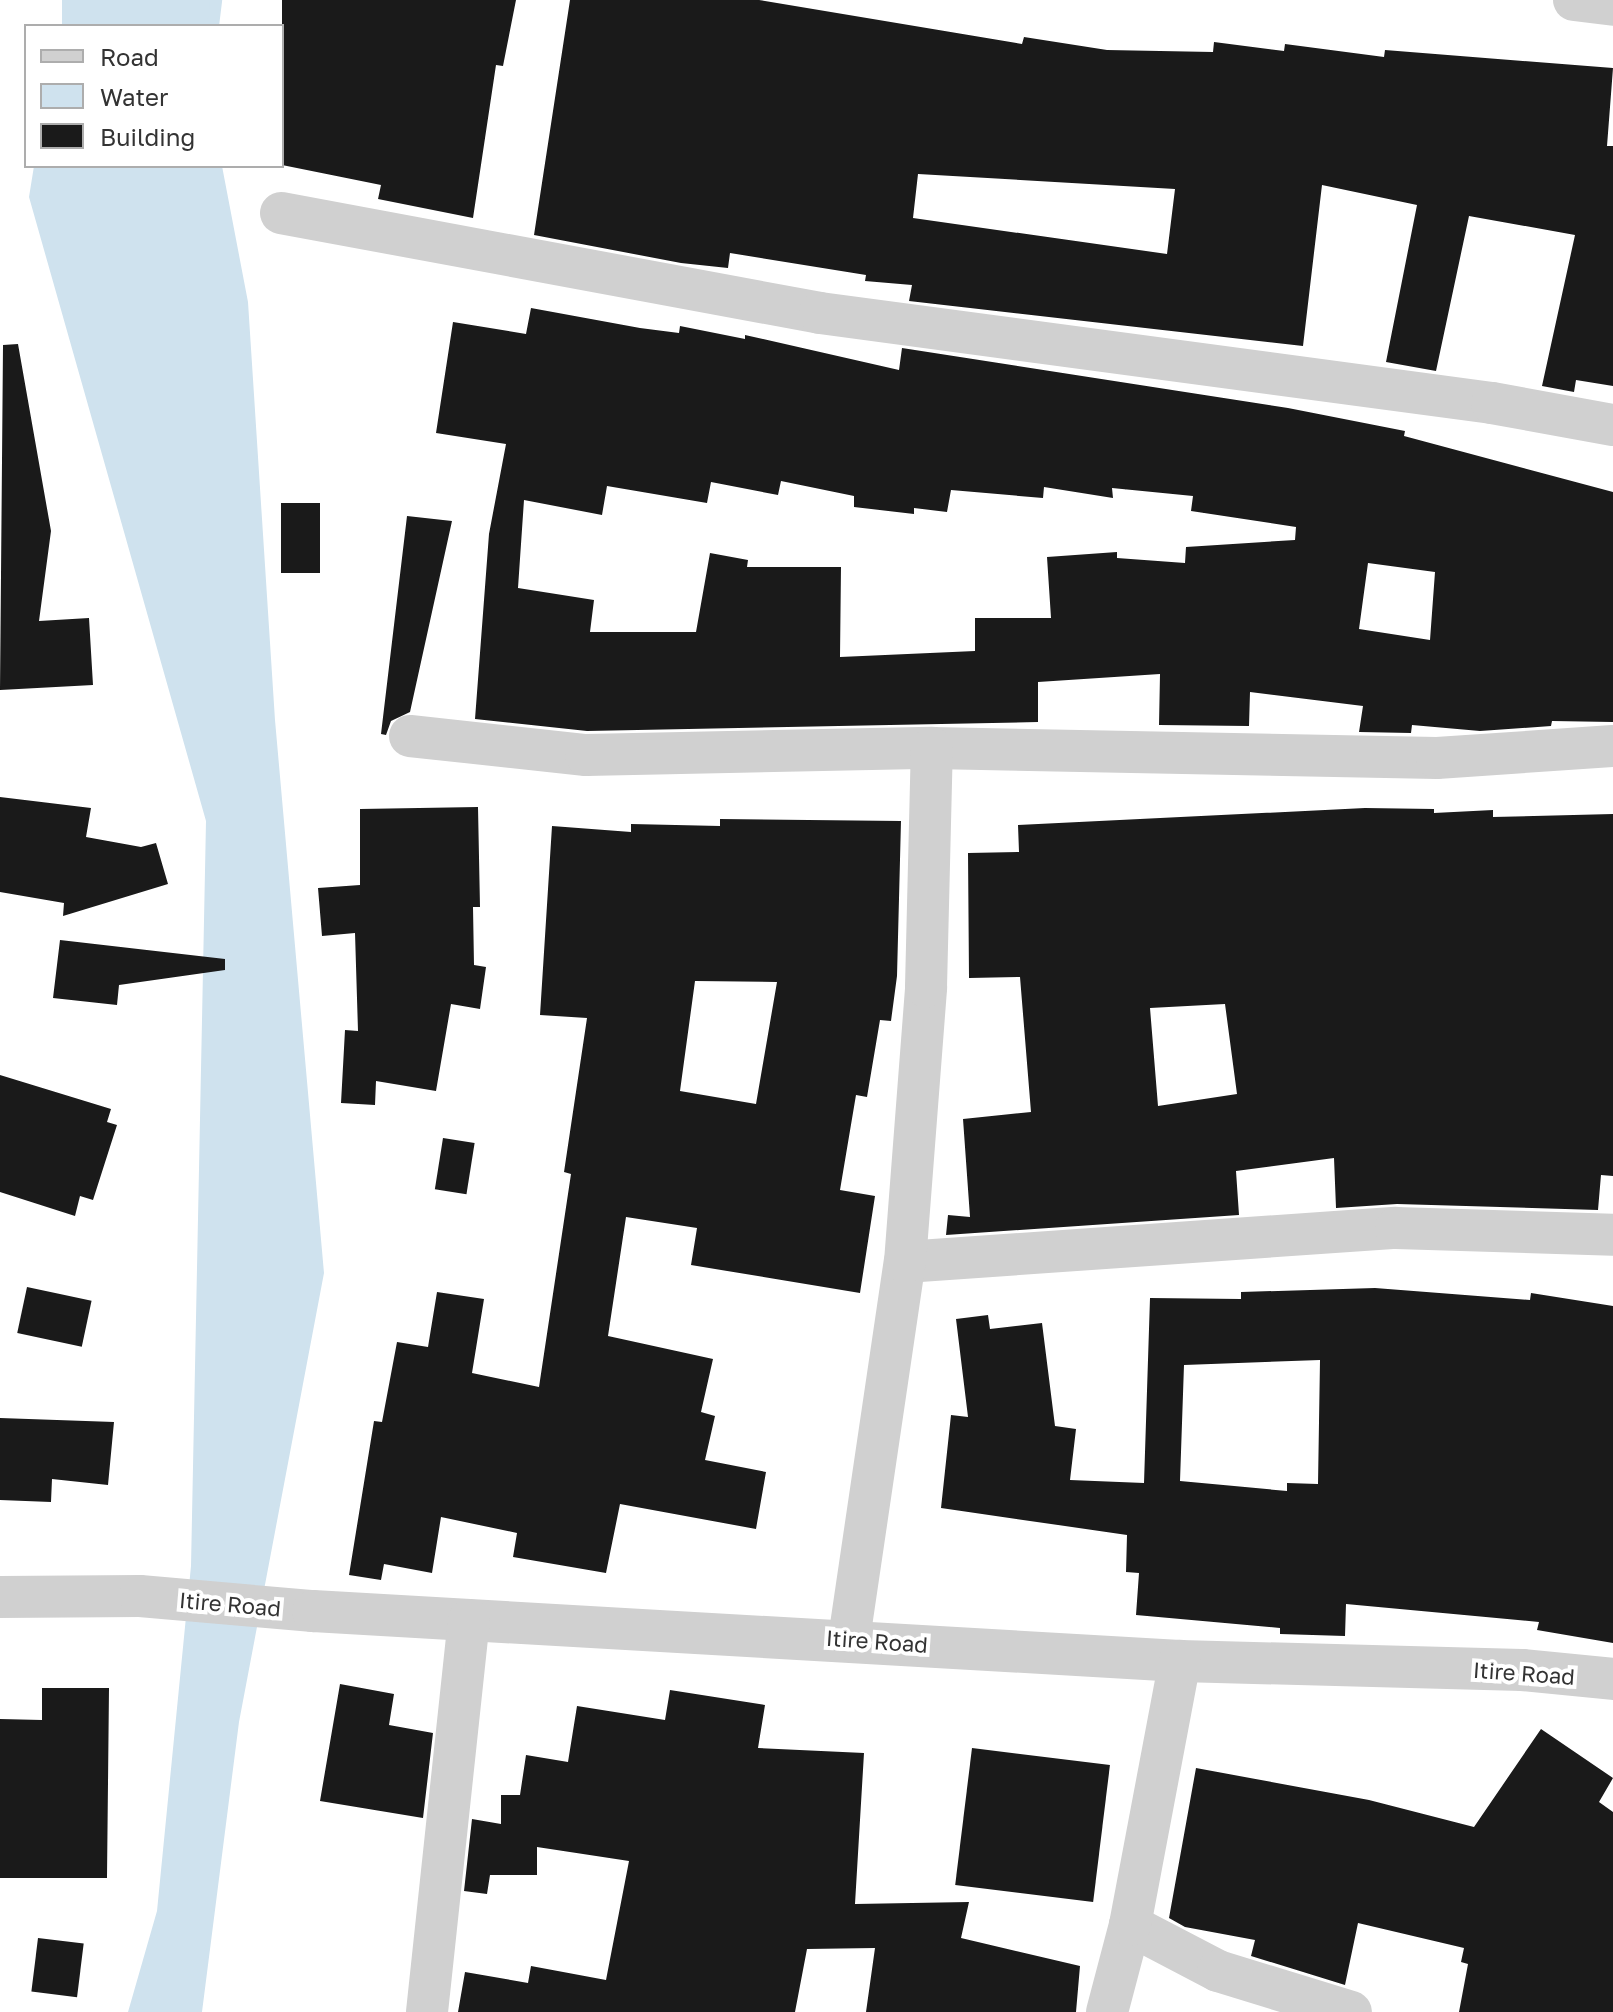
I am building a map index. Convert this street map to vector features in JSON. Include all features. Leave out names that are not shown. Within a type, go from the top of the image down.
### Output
[{"type":"street","points":[[1574,0],[1613,5]]},
{"type":"street","points":[[281,213],[905,325],[1492,403],[1613,425]]},
{"type":"street","points":[[410,736],[586,755],[932,748],[1437,758],[1613,746]]},
{"type":"street","points":[[849,1639],[905,1262],[926,987],[932,748]]},
{"type":"street","points":[[905,1262],[1396,1228],[1613,1235]]},
{"type":"street","name":"Itire Road","points":[[0,1597],[140,1596],[313,1611],[849,1639],[1180,1661],[1522,1670],[1613,1679]]},
{"type":"street","points":[[427,2012],[469,1620]]},
{"type":"street","points":[[1107,2012],[1130,1925],[1180,1661]]},
{"type":"street","points":[[1130,1925],[1218,1971],[1351,2012]]},
{"type":"water","points":[[62,0],[216,0],[216,24],[62,24]]},
{"type":"water","points":[[34,168],[222,168],[248,302],[275,720],[324,1273],[239,1722],[202,2012],[128,2012],[157,1911],[191,1566],[206,821],[29,197]]},
{"type":"building","points":[[282,0],[516,0],[503,66],[496,65],[473,218],[378,199],[381,185],[284,165]]},
{"type":"building","points":[[570,0],[759,0],[1022,44],[1024,37],[1107,50],[1213,52],[1214,42],[1284,51],[1285,44],[1384,57],[1385,50],[1613,68],[1607,146],[1613,146],[1613,386],[1576,380],[1574,392],[1542,386],[1575,235],[1469,216],[1436,371],[1386,362],[1417,205],[1322,185],[1303,346],[909,301],[912,285],[865,281],[866,275],[730,253],[728,268],[681,263],[534,235]],"holes":[[[918,174],[1175,189],[1167,254],[913,218]]]},
{"type":"building","points":[[531,308],[679,333],[680,326],[745,339],[745,335],[899,370],[902,348],[1288,408],[1405,431],[1404,436],[1613,492],[1613,722],[1552,721],[1551,726],[1480,731],[1412,725],[1411,733],[1359,732],[1363,706],[1250,692],[1249,726],[1159,725],[1160,674],[1038,682],[1038,722],[587,731],[475,719],[489,534],[506,444],[436,433],[453,322],[526,334]],"holes":[[[781,481],[854,496],[854,507],[914,514],[914,508],[947,512],[951,490],[1043,498],[1044,487],[1113,498],[1112,488],[1193,496],[1191,511],[1296,527],[1295,540],[1186,547],[1185,563],[1117,558],[1117,552],[1047,557],[1051,618],[975,618],[975,651],[840,657],[841,567],[747,567],[748,560],[710,553],[696,632],[590,632],[594,600],[518,588],[524,500],[602,515],[607,486],[707,503],[711,482],[778,495]],[[1368,563],[1435,572],[1430,640],[1359,629]]]},
{"type":"building","points":[[18,344],[51,531],[39,621],[89,618],[93,685],[0,690],[3,345]]},
{"type":"building","points":[[281,503],[320,503],[320,573],[281,573]]},
{"type":"building","points":[[407,516],[452,521],[410,712],[391,721],[386,735],[381,734]]},
{"type":"building","points":[[0,797],[91,808],[86,837],[141,847],[156,843],[168,884],[63,916],[64,903],[0,892]]},
{"type":"building","points":[[478,807],[480,907],[473,907],[474,965],[486,967],[480,1009],[451,1004],[436,1091],[376,1081],[375,1105],[341,1103],[345,1030],[358,1031],[355,933],[322,936],[318,888],[360,885],[360,809]]},
{"type":"building","points":[[1365,808],[1434,809],[1434,813],[1493,810],[1493,817],[1613,814],[1613,1176],[1601,1175],[1598,1210],[1397,1204],[1336,1208],[1334,1158],[1236,1171],[1239,1215],[946,1235],[948,1215],[970,1217],[963,1119],[1031,1112],[1020,977],[969,978],[968,853],[1019,852],[1018,825]],"holes":[[[1225,1004],[1237,1094],[1158,1106],[1150,1008]]]},
{"type":"building","points":[[720,819],[901,821],[897,976],[891,1021],[880,1020],[867,1097],[856,1095],[840,1190],[875,1196],[860,1293],[691,1265],[697,1228],[626,1217],[608,1336],[713,1359],[701,1412],[715,1416],[705,1460],[766,1472],[756,1529],[620,1504],[606,1573],[513,1557],[517,1533],[441,1517],[432,1573],[384,1564],[381,1580],[349,1575],[374,1421],[382,1422],[397,1342],[428,1347],[437,1292],[484,1299],[472,1373],[539,1387],[571,1174],[564,1172],[587,1018],[540,1015],[552,826],[631,832],[631,824],[720,826]],"holes":[[[695,981],[777,982],[756,1104],[680,1091]]]},
{"type":"building","points":[[60,940],[225,959],[225,970],[119,985],[117,1005],[53,998]]},
{"type":"building","points":[[0,1075],[111,1109],[107,1122],[117,1125],[93,1200],[80,1196],[75,1216],[0,1192]]},
{"type":"building","points":[[443,1138],[475,1143],[466,1194],[435,1189]]},
{"type":"building","points":[[27,1287],[92,1301],[82,1347],[17,1333]]},
{"type":"building","points":[[1375,1288],[1530,1300],[1531,1293],[1613,1306],[1613,1643],[1537,1630],[1539,1622],[1346,1604],[1345,1636],[1280,1634],[1280,1628],[1136,1615],[1139,1573],[1126,1572],[1127,1535],[941,1508],[951,1415],[968,1417],[956,1319],[988,1315],[990,1329],[1042,1323],[1055,1426],[1076,1429],[1070,1480],[1144,1483],[1150,1298],[1241,1299],[1241,1292]],"holes":[[[1320,1360],[1318,1484],[1287,1483],[1287,1491],[1180,1481],[1184,1365]]]},
{"type":"building","points":[[0,1418],[114,1422],[108,1485],[52,1479],[51,1502],[0,1500]]},
{"type":"building","points":[[340,1684],[394,1694],[389,1725],[433,1733],[423,1818],[320,1801]]},
{"type":"building","points":[[42,1688],[109,1688],[107,1878],[0,1878],[0,1719],[42,1720]]},
{"type":"building","points":[[670,1690],[765,1705],[758,1748],[864,1753],[855,1904],[969,1902],[961,1938],[1080,1966],[1076,2012],[866,2012],[875,1948],[807,1949],[795,2012],[458,2012],[465,1972],[528,1983],[531,1966],[606,1980],[629,1861],[537,1847],[537,1875],[490,1875],[487,1894],[464,1891],[472,1819],[501,1824],[501,1795],[520,1795],[526,1755],[568,1762],[577,1706],[665,1720]]},
{"type":"building","points":[[1541,1729],[1613,1778],[1599,1802],[1613,1812],[1613,2012],[1459,2012],[1468,1964],[1461,1962],[1464,1948],[1358,1923],[1345,1985],[1251,1956],[1255,1940],[1185,1927],[1169,1918],[1196,1768],[1369,1800],[1474,1827]]},
{"type":"building","points":[[972,1748],[1110,1765],[1093,1902],[955,1885]]},
{"type":"building","points":[[38,1938],[84,1944],[77,1997],[31,1992]]},
{"type":"waterway","points":[[213,24],[216,0]]}]
